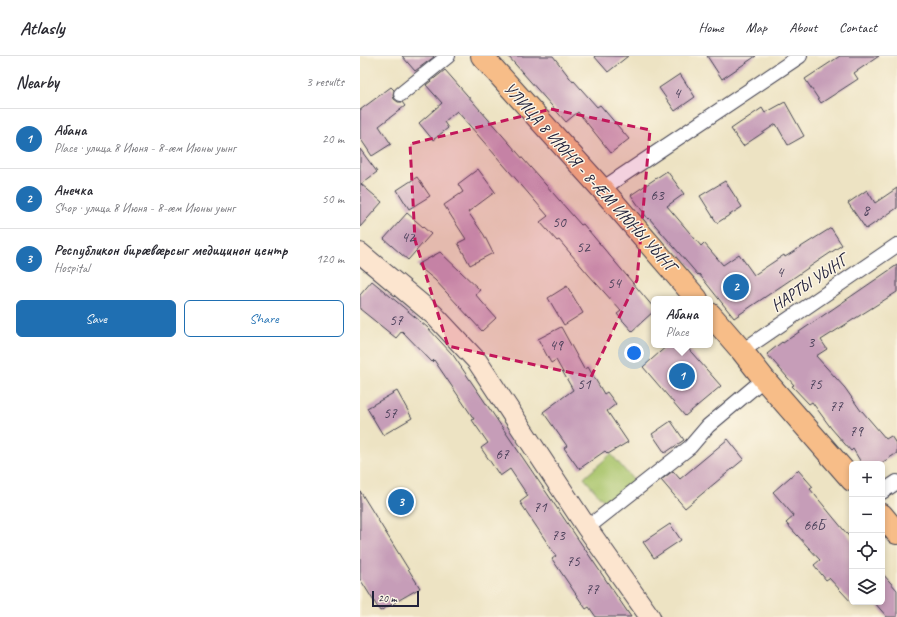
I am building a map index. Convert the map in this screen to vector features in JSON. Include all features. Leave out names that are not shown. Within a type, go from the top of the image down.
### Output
[{"type":"highway","name":"УЛИЦА 8 ИЮНЯ - 8-ӔМ ИЮНЫ УЫНГ","points":[[482,56],[602,189],[694,296]]},
{"type":"highway","points":[[713,317],[764,379],[849,477]]},
{"type":"highway","points":[[885,519],[897,533]]},
{"type":"street","points":[[401,94],[448,56]]},
{"type":"street","points":[[602,189],[800,56]]},
{"type":"street","name":"НАРТЫ УЫНГ","points":[[742,351],[897,245]]},
{"type":"street","points":[[360,253],[434,315],[477,361],[587,528],[650,617]]},
{"type":"street","points":[[587,528],[690,447],[708,426],[764,379]]},
{"type":"street","points":[[885,490],[897,482]]},
{"type":"highlighted area","points":[[551,109],[650,130],[637,280],[591,377],[448,346],[415,240],[410,144]]},
{"type":"green space","points":[[611,454],[635,482],[613,501],[607,502],[601,498],[584,478]]},
{"type":"building","points":[[402,56],[433,56],[434,57],[415,71]]},
{"type":"building","points":[[508,56],[553,56],[573,82],[574,81],[597,107],[600,105],[629,139],[611,153],[578,112],[566,122]]},
{"type":"building","points":[[594,56],[628,56],[608,72]]},
{"type":"building","points":[[707,56],[756,56],[722,79]]},
{"type":"building","points":[[840,56],[879,56],[854,73],[858,79],[821,103],[805,79]]},
{"type":"building","points":[[445,70],[581,225],[583,224],[651,304],[651,314],[632,331],[617,314],[621,311],[559,240],[557,241],[540,222],[548,216],[457,111],[444,122],[448,128],[433,140],[419,123],[442,103],[426,85]]},
{"type":"building","points":[[680,74],[695,97],[675,111],[659,88]]},
{"type":"building","points":[[391,87],[394,90],[394,99],[398,102],[402,102],[405,106],[379,126],[391,144],[372,156],[360,138],[360,110]]},
{"type":"building","points":[[785,102],[804,136],[788,145],[776,124],[743,146],[731,129],[762,108],[765,113]]},
{"type":"building","points":[[360,149],[377,172],[361,184],[382,202],[360,227]]},
{"type":"building","points":[[478,169],[495,192],[468,212],[484,235],[493,253],[470,265],[458,243],[466,239],[444,205],[463,192],[458,184]]},
{"type":"building","points":[[667,171],[684,194],[667,206],[701,246],[704,243],[723,265],[739,254],[754,275],[784,255],[785,257],[831,228],[842,245],[734,318],[699,274],[698,275],[649,218],[648,219],[631,195]]},
{"type":"building","points":[[417,177],[430,196],[409,209],[397,190]]},
{"type":"building","points":[[725,181],[742,207],[717,223],[700,196]]},
{"type":"building","points":[[897,188],[897,208],[866,229],[848,203],[867,190],[875,203]]},
{"type":"building","points":[[407,213],[431,234],[408,260],[384,239]]},
{"type":"building","points":[[440,252],[480,290],[475,294],[496,318],[482,331],[435,280],[417,265]]},
{"type":"building","points":[[897,265],[897,292],[821,340],[827,349],[816,356],[845,388],[861,411],[886,439],[891,436],[897,445],[897,453],[885,461],[860,461],[853,449],[851,451],[831,428],[812,402],[809,404],[792,386],[794,385],[767,354],[782,342],[783,343]]},
{"type":"building","points":[[372,281],[427,327],[453,355],[631,617],[596,617],[589,607],[586,609],[552,559],[556,556],[520,502],[528,496],[510,469],[500,476],[481,448],[488,443],[472,420],[474,419],[434,360],[432,362],[402,331],[396,338],[360,309],[360,295]]},
{"type":"building","points":[[567,286],[583,313],[564,325],[548,298]]},
{"type":"building","points":[[561,327],[584,369],[588,367],[604,394],[607,392],[616,404],[607,411],[628,442],[608,454],[605,451],[579,469],[564,448],[567,446],[543,412],[573,390],[556,360],[551,363],[538,339]]},
{"type":"building","points":[[665,348],[688,348],[721,386],[685,416],[643,367]]},
{"type":"building","points":[[397,391],[412,418],[383,435],[367,408]]},
{"type":"building","points":[[671,421],[684,440],[665,453],[652,434]]},
{"type":"building","points":[[728,439],[744,459],[685,508],[661,480],[673,471],[680,479]]},
{"type":"building","points":[[798,470],[813,487],[810,489],[849,536],[849,600],[829,578],[826,580],[814,565],[820,560],[786,523],[794,516],[773,492]]},
{"type":"building","points":[[360,491],[420,588],[380,611],[360,579]]},
{"type":"building","points":[[670,524],[681,540],[654,558],[643,542]]},
{"type":"building","points":[[885,576],[897,590],[897,617],[887,617],[877,605],[885,605]]},
{"type":"place","name":"Анечка","points":[[736,287]]},
{"type":"place","name":"Абана","points":[[682,376]]},
{"type":"place","name":"Республикон бирæвæрсыг медицинон центр","points":[[401,502]]}]
